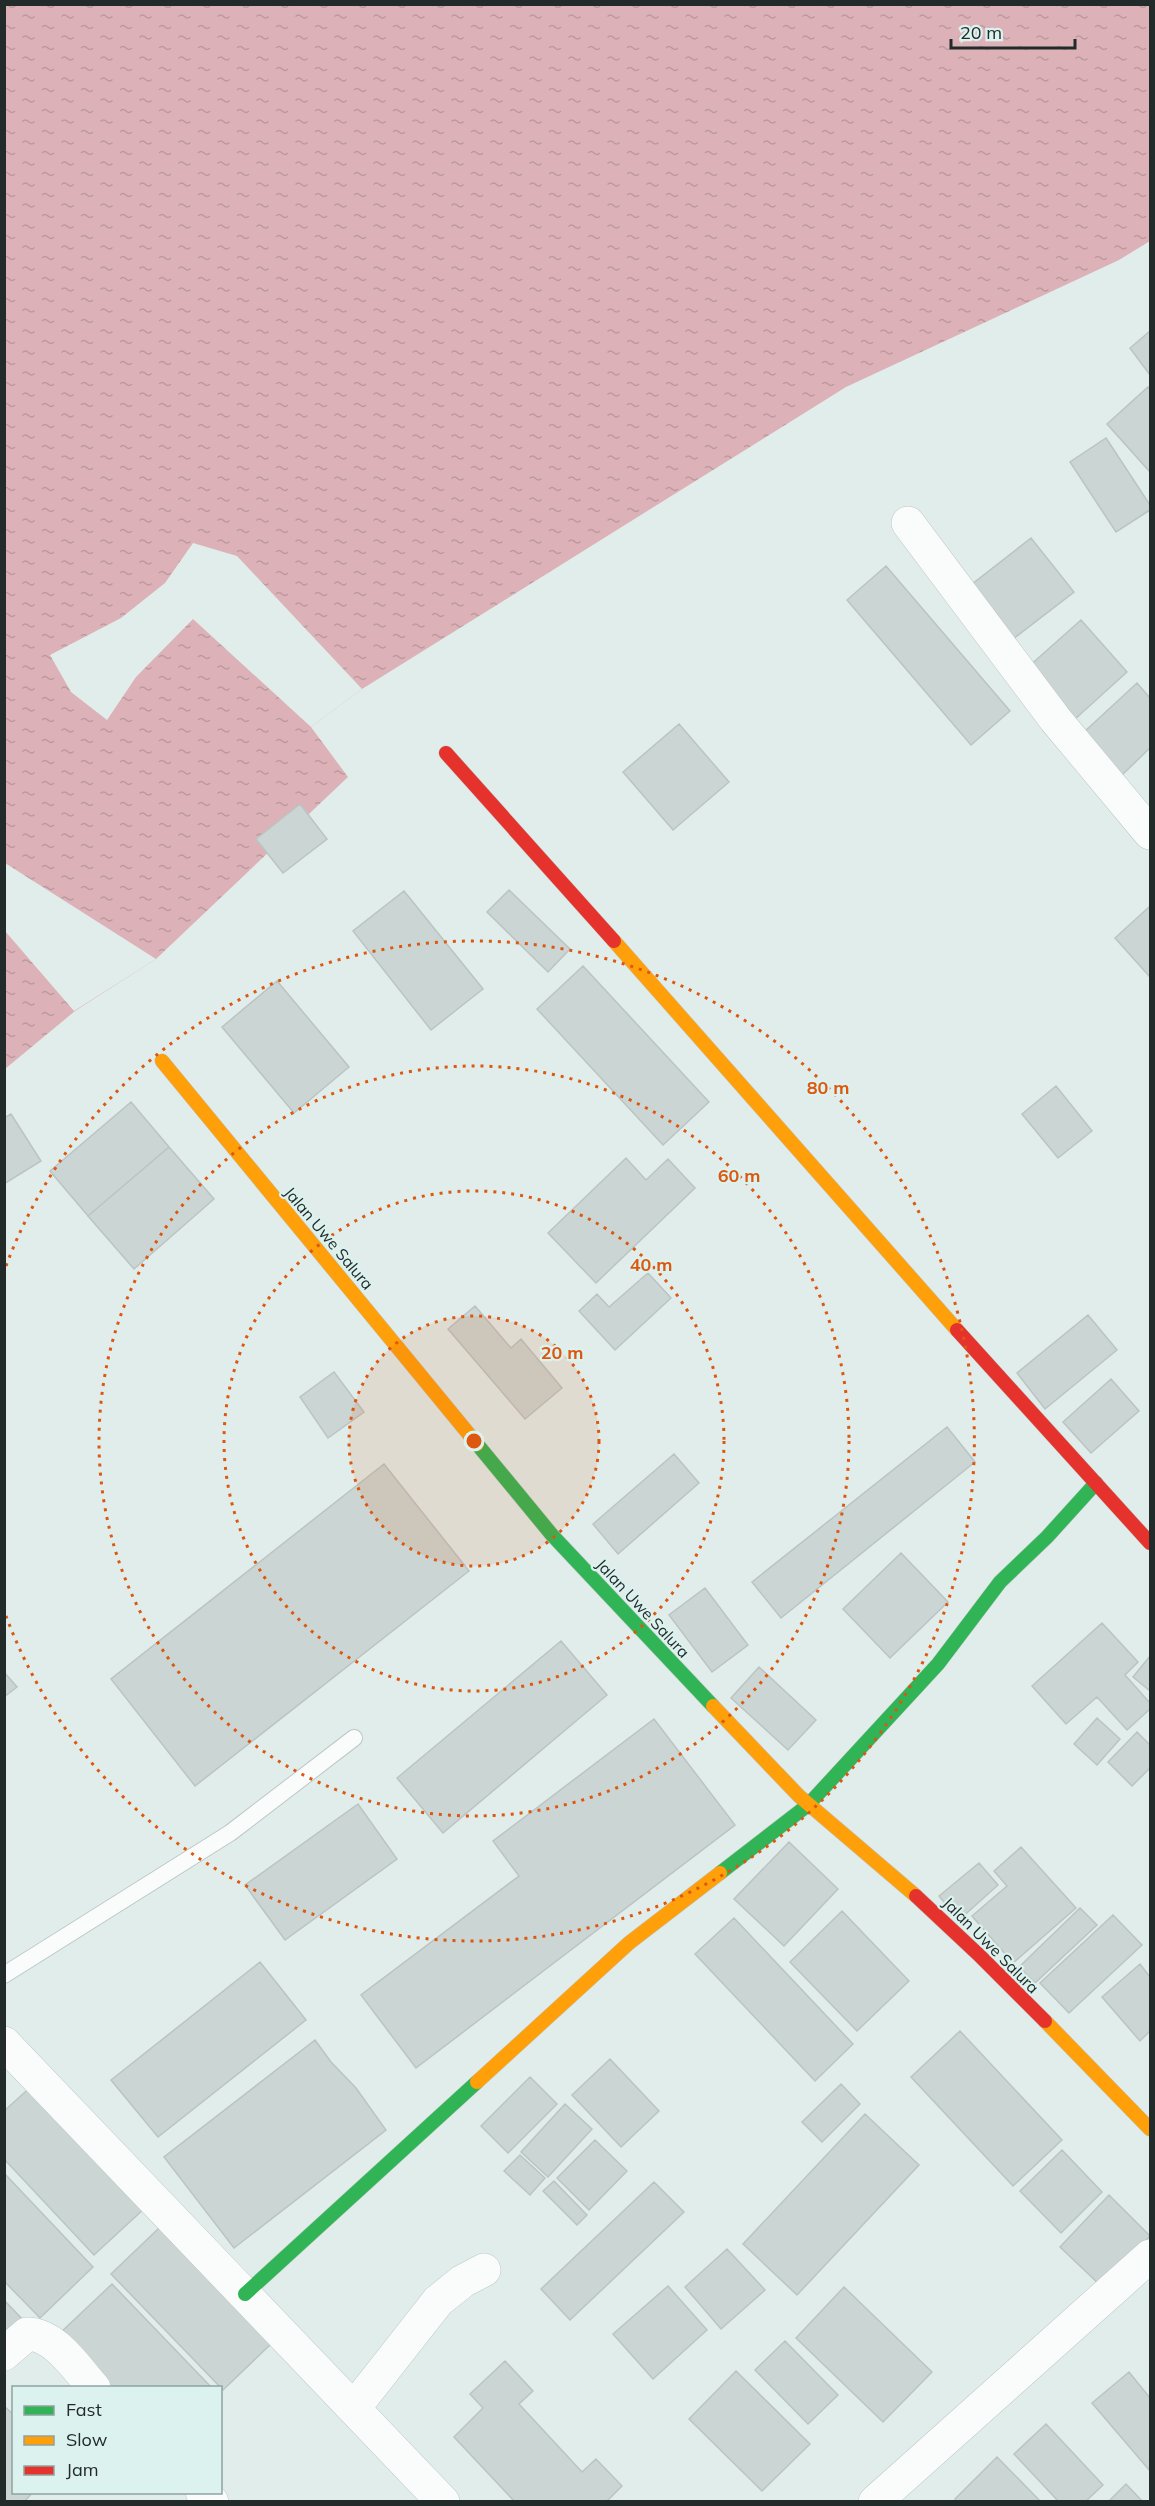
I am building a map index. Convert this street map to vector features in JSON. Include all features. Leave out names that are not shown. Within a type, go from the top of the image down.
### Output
[{"type":"street","points":[[908,523],[1055,720],[1150,833]]},
{"type":"street","points":[[446,753],[1150,1543]]},
{"type":"street","name":"Jalan Uwe Salura","points":[[162,1061],[552,1535],[778,1776],[808,1805],[907,1888],[956,1933],[1150,2129]]},
{"type":"street","points":[[245,2294],[629,1943],[808,1805],[938,1664],[1000,1582],[1047,1537],[1096,1483]]},
{"type":"street","points":[[4,2043],[443,2502]]},
{"type":"street","points":[[875,2502],[1150,2256]]},
{"type":"street","points":[[354,2408],[438,2301],[463,2281],[484,2270]]},
{"type":"street","points":[[4,2354],[27,2334],[39,2334],[51,2343],[92,2386]]},
{"type":"lane","points":[[4,1975],[230,1833],[354,1738]]},
{"type":"water","points":[[5,5],[1150,5],[1150,241],[1119,260],[846,387],[362,689],[311,727],[348,777],[156,959],[75,1011],[5,1069]]},
{"type":"pier","points":[[193,543],[237,556],[362,689],[311,727],[193,619],[136,677],[107,720],[71,692],[50,655],[121,618],[165,583]]},
{"type":"pier","points":[[5,863],[156,959],[74,1011],[5,931]]},
{"type":"building","points":[[1150,331],[1150,375],[1130,348]]},
{"type":"building","points":[[1148,387],[1150,390],[1150,472],[1107,424]]},
{"type":"building","points":[[1106,438],[1150,505],[1150,510],[1116,532],[1070,462]]},
{"type":"building","points":[[1031,538],[1074,592],[1013,639],[971,585]]},
{"type":"building","points":[[886,566],[1010,711],[971,745],[847,600]]},
{"type":"building","points":[[1081,620],[1127,672],[1074,720],[1027,668]]},
{"type":"building","points":[[1137,683],[1150,698],[1150,748],[1122,775],[1083,733]]},
{"type":"building","points":[[679,724],[729,782],[673,830],[623,772]]},
{"type":"building","points":[[300,804],[327,839],[283,873],[256,839]]},
{"type":"building","points":[[509,890],[570,949],[548,972],[487,912]]},
{"type":"building","points":[[404,891],[483,989],[431,1030],[353,931]]},
{"type":"building","points":[[1149,907],[1150,910],[1150,977],[1115,938]]},
{"type":"building","points":[[583,966],[709,1102],[663,1145],[537,1009]]},
{"type":"building","points":[[277,981],[349,1067],[294,1113],[222,1027]]},
{"type":"building","points":[[1056,1086],[1092,1131],[1058,1158],[1022,1114]]},
{"type":"building","points":[[131,1102],[169,1147],[88,1216],[50,1171]]},
{"type":"building","points":[[11,1114],[41,1161],[4,1184],[4,1118]]},
{"type":"building","points":[[169,1147],[214,1199],[134,1269],[88,1216]]},
{"type":"building","points":[[626,1158],[646,1180],[668,1159],[695,1188],[596,1283],[548,1233]]},
{"type":"building","points":[[648,1273],[671,1298],[615,1350],[579,1311],[597,1294],[609,1307]]},
{"type":"building","points":[[475,1306],[511,1348],[521,1339],[562,1388],[525,1419],[448,1329]]},
{"type":"building","points":[[1088,1315],[1117,1350],[1045,1409],[1017,1373]]},
{"type":"building","points":[[334,1372],[364,1412],[328,1438],[300,1397]]},
{"type":"building","points":[[1111,1379],[1139,1411],[1091,1453],[1063,1422]]},
{"type":"building","points":[[947,1427],[975,1462],[781,1618],[752,1582]]},
{"type":"building","points":[[674,1454],[699,1483],[618,1554],[593,1524]]},
{"type":"building","points":[[384,1464],[469,1571],[195,1786],[111,1679]]},
{"type":"building","points":[[901,1553],[948,1602],[890,1658],[843,1609]]},
{"type":"building","points":[[705,1588],[748,1645],[712,1672],[669,1615]]},
{"type":"building","points":[[1102,1623],[1138,1662],[1125,1675],[1150,1703],[1150,1709],[1127,1730],[1097,1697],[1066,1724],[1032,1686]]},
{"type":"building","points":[[561,1641],[607,1695],[443,1833],[397,1778]]},
{"type":"building","points":[[1150,1656],[1150,1691],[1133,1677]]},
{"type":"building","points":[[759,1667],[816,1720],[788,1750],[731,1698]]},
{"type":"building","points":[[4,1672],[17,1687],[4,1697]]},
{"type":"building","points":[[1097,1718],[1120,1739],[1097,1765],[1074,1744]]},
{"type":"building","points":[[654,1719],[735,1825],[416,2068],[361,1995],[519,1876],[493,1841]]},
{"type":"building","points":[[1137,1732],[1150,1745],[1150,1768],[1132,1786],[1108,1762]]},
{"type":"building","points":[[358,1804],[397,1859],[285,1940],[245,1885]]},
{"type":"building","points":[[789,1842],[838,1889],[784,1946],[734,1899]]},
{"type":"building","points":[[1021,1847],[1076,1908],[1013,1963],[972,1916],[1007,1886],[994,1871]]},
{"type":"building","points":[[979,1863],[998,1885],[959,1920],[939,1896]]},
{"type":"building","points":[[1080,1908],[1097,1925],[1035,1983],[1019,1967]]},
{"type":"building","points":[[842,1911],[909,1981],[857,2031],[790,1962]]},
{"type":"building","points":[[1113,1915],[1142,1945],[1069,2013],[1040,1983]]},
{"type":"building","points":[[734,1918],[853,2044],[815,2081],[695,1954]]},
{"type":"building","points":[[260,1962],[306,2020],[158,2137],[111,2080]]},
{"type":"building","points":[[1140,1964],[1150,1977],[1150,2031],[1140,2041],[1102,1997]]},
{"type":"building","points":[[960,2031],[1062,2140],[1013,2186],[911,2077]]},
{"type":"building","points":[[315,2040],[331,2062],[356,2088],[386,2130],[234,2248],[164,2157]]},
{"type":"building","points":[[610,2059],[659,2111],[621,2147],[572,2095]]},
{"type":"building","points":[[530,2077],[557,2104],[508,2153],[481,2126]]},
{"type":"building","points":[[34,2084],[147,2206],[94,2255],[4,2159],[4,2111]]},
{"type":"building","points":[[841,2084],[860,2104],[822,2142],[802,2122]]},
{"type":"building","points":[[565,2104],[592,2129],[548,2177],[521,2152]]},
{"type":"building","points":[[865,2114],[919,2165],[797,2295],[743,2244]]},
{"type":"building","points":[[595,2140],[627,2171],[589,2210],[557,2178]]},
{"type":"building","points":[[1062,2150],[1102,2192],[1061,2233],[1020,2191]]},
{"type":"building","points":[[520,2155],[545,2178],[530,2195],[504,2171]]},
{"type":"building","points":[[4,2173],[93,2267],[40,2318],[4,2281]]},
{"type":"building","points":[[554,2181],[587,2215],[577,2225],[543,2191]]},
{"type":"building","points":[[654,2182],[684,2212],[570,2320],[541,2289]]},
{"type":"building","points":[[1109,2195],[1150,2236],[1101,2286],[1060,2247]]},
{"type":"building","points":[[159,2228],[271,2344],[223,2390],[222,2386],[219,2386],[111,2274]]},
{"type":"building","points":[[727,2249],[765,2290],[721,2329],[685,2287]]},
{"type":"building","points":[[112,2284],[210,2386],[108,2386],[59,2334]]},
{"type":"building","points":[[668,2286],[707,2330],[653,2379],[613,2334]]},
{"type":"building","points":[[844,2287],[932,2372],[883,2422],[796,2338]]},
{"type":"building","points":[[4,2300],[25,2322],[4,2341]]},
{"type":"building","points":[[785,2341],[838,2395],[808,2424],[755,2370]]},
{"type":"building","points":[[505,2361],[533,2391],[519,2404],[582,2472],[596,2459],[622,2486],[606,2502],[515,2502],[454,2437],[483,2408],[470,2394]]},
{"type":"building","points":[[736,2371],[810,2444],[762,2491],[689,2419]]},
{"type":"building","points":[[1129,2372],[1150,2398],[1150,2471],[1092,2403]]},
{"type":"building","points":[[4,2406],[12,2413],[12,2494],[31,2494],[24,2502],[4,2502]]},
{"type":"building","points":[[1046,2424],[1103,2485],[1085,2502],[1059,2502],[1014,2454]]},
{"type":"building","points":[[997,2457],[1041,2502],[958,2502],[955,2499]]},
{"type":"building","points":[[1126,2484],[1143,2502],[1108,2502]]},
{"type":"traffic: fast","points":[[477,1444],[552,1535],[713,1706]]},
{"type":"traffic: fast","points":[[720,1873],[808,1805],[938,1664],[1000,1582],[1047,1537],[1096,1483]]},
{"type":"traffic: fast","points":[[245,2294],[477,2082]]},
{"type":"traffic: slow","points":[[614,941],[957,1330]]},
{"type":"traffic: slow","points":[[162,1061],[477,1444]]},
{"type":"traffic: slow","points":[[713,1706],[799,1796],[916,1896]]},
{"type":"traffic: slow","points":[[477,2082],[629,1943],[720,1873]]},
{"type":"traffic: slow","points":[[1045,2021],[1150,2129]]},
{"type":"traffic: jam","points":[[446,753],[614,941]]},
{"type":"traffic: jam","points":[[957,1330],[1150,1543]]},
{"type":"traffic: jam","points":[[916,1896],[1045,2021]]}]
